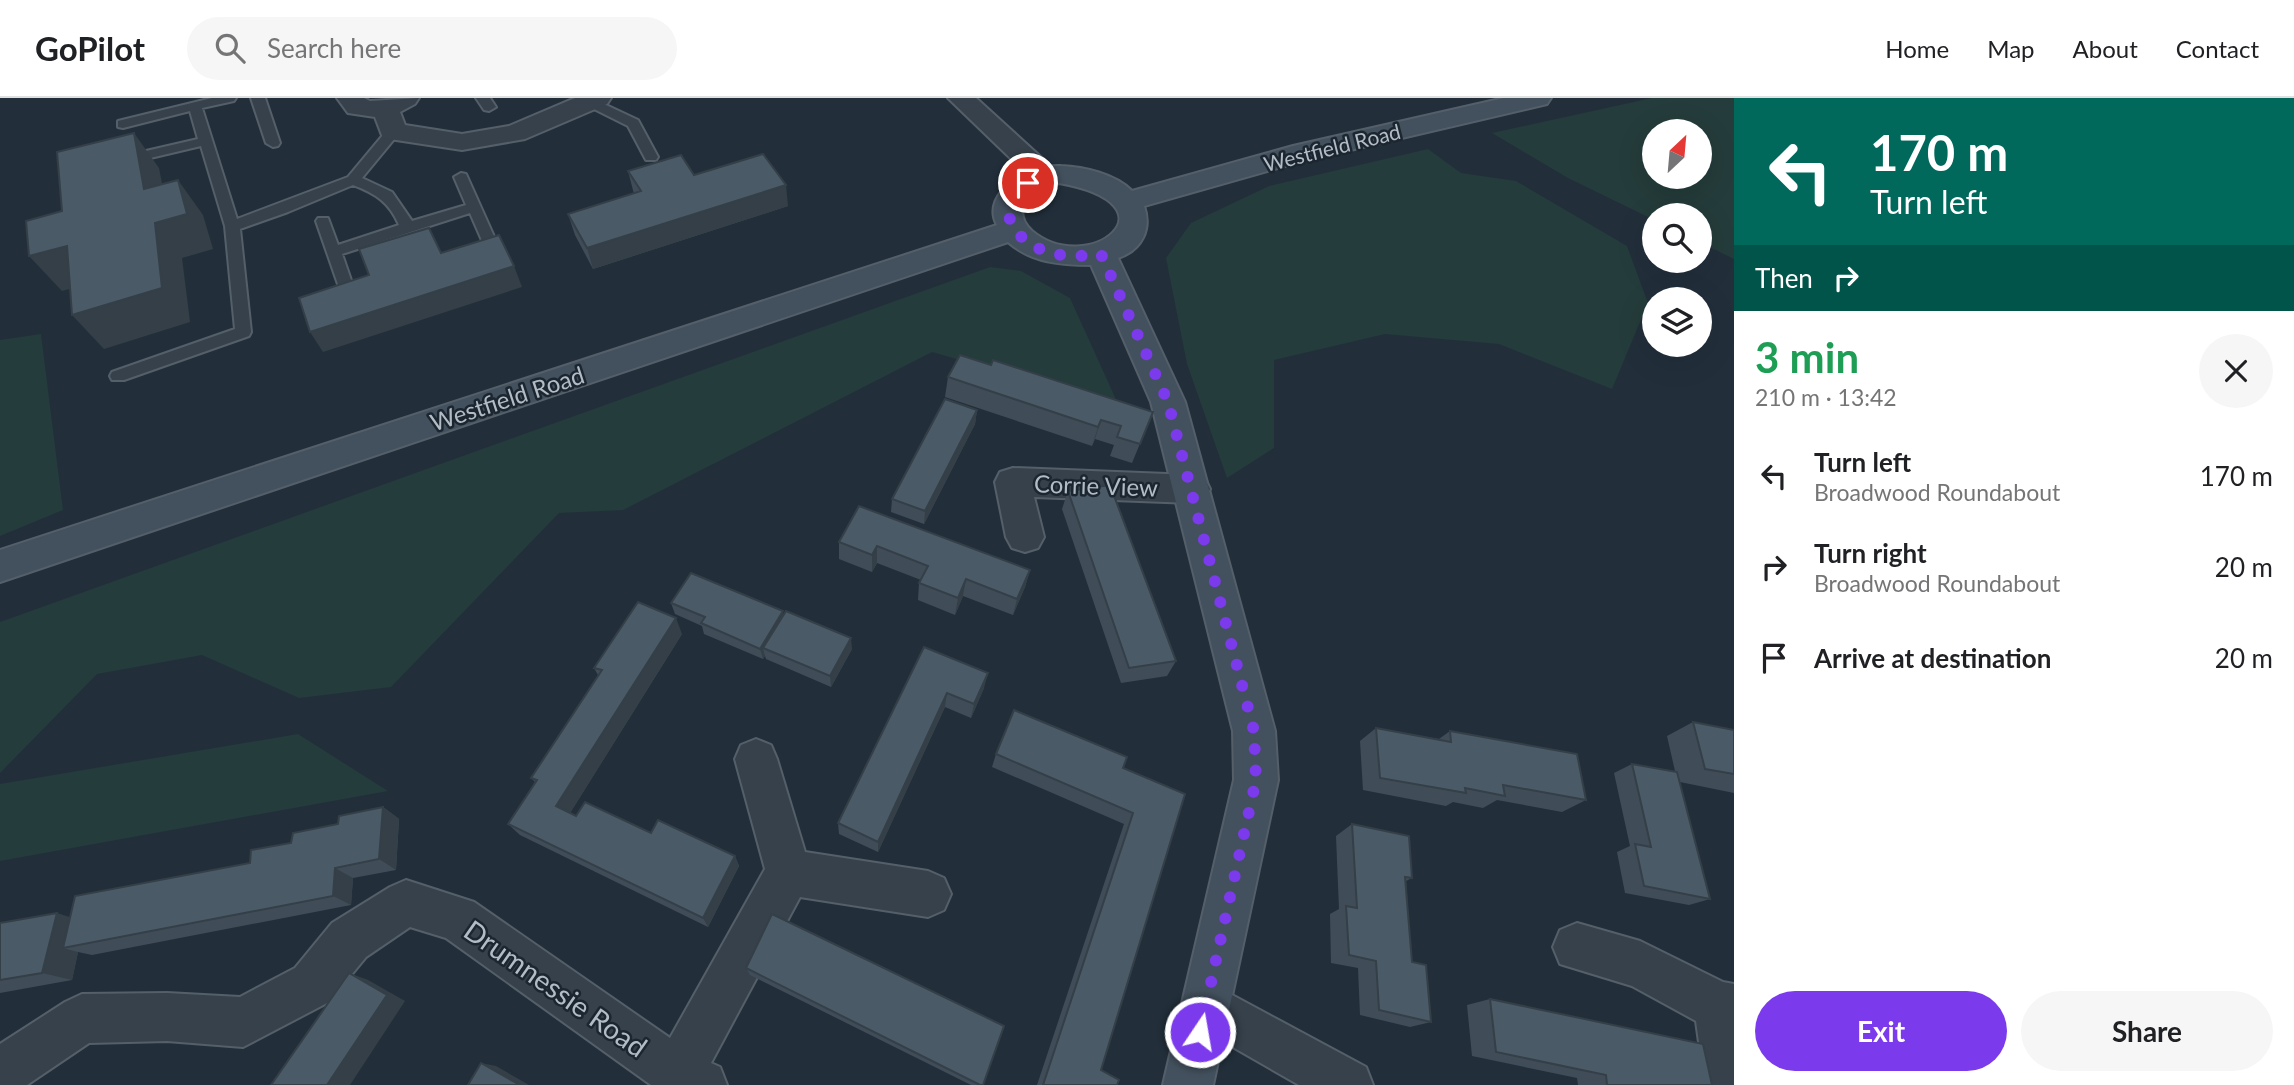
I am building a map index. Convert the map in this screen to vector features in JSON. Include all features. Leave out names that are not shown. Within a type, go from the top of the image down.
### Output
[{"type":"street","points":[[350,98],[352,103],[365,109],[395,113],[462,142],[515,134],[595,100]]},
{"type":"street","points":[[961,98],[1045,176]]},
{"type":"street","name":"Westfield Road","points":[[1128,201],[1293,155],[1538,98]]},
{"type":"street","points":[[1045,176],[1083,176],[1107,184],[1128,201],[1134,212],[1135,225],[1131,234],[1116,248],[1101,254],[1082,257],[1039,249],[1014,230],[1008,217],[1008,205],[1019,188],[1045,176]]},
{"type":"street","name":"Westfield Road","points":[[0,566],[1014,230]]},
{"type":"street","points":[[1101,254],[1168,402],[1254,731],[1256,780],[1188,1085]]},
{"type":"street","name":"Corrie View","points":[[1025,537],[1013,482],[1192,489]]},
{"type":"street","points":[[690,1080],[788,872],[756,759]]},
{"type":"street","points":[[788,872],[928,894]]},
{"type":"street","name":"Drumnessie Road","points":[[0,1073],[82,1019],[167,1017],[243,1022],[312,985],[349,940],[406,903],[458,918],[690,1080]]},
{"type":"street","points":[[1577,947],[1640,965],[1726,1007],[1730,1085]]},
{"type":"street","points":[[1206,1005],[1348,1085]]},
{"type":"lane","points":[[123,124],[229,98]]},
{"type":"lane","points":[[258,98],[272,142]]},
{"type":"lane","points":[[595,100],[633,124],[651,157]]},
{"type":"lane","points":[[118,376],[243,332],[232,226],[195,106]]},
{"type":"lane","points":[[232,226],[283,209],[353,180],[395,113]]},
{"type":"lane","points":[[113,163],[206,141]]},
{"type":"lane","points":[[461,177],[489,241]]},
{"type":"lane","points":[[353,180],[379,190],[398,204],[407,227]]},
{"type":"lane","points":[[332,252],[475,207]]},
{"type":"lane","points":[[323,221],[345,286]]},
{"type":"green space","points":[[1652,98],[1734,98],[1734,259],[1712,248],[1712,203],[1642,203],[1642,214],[1568,178],[1492,133]]},
{"type":"green space","points":[[1428,149],[1461,173],[1516,181],[1627,246],[1642,287],[1642,317],[1612,389],[1499,344],[1385,334],[1274,360],[1274,448],[1227,478],[1187,364],[1166,258],[1191,223],[1269,186]]},
{"type":"green space","points":[[990,267],[1021,271],[1070,298],[1119,406],[932,352],[623,510],[559,513],[391,687],[299,698],[202,655],[97,674],[0,773],[0,622]]},
{"type":"green space","points":[[41,334],[63,510],[0,536],[0,340]]},
{"type":"green space","points":[[298,734],[388,791],[0,861],[0,784]]},
{"type":"building","points":[[134,133],[144,189],[178,180],[187,214],[155,223],[162,288],[72,315],[67,246],[29,256],[26,221],[62,211],[57,152]]},
{"type":"building","points":[[763,154],[786,185],[587,248],[568,214],[641,191],[628,171],[681,155],[694,175]]},
{"type":"building","points":[[429,228],[441,253],[499,235],[514,266],[310,332],[299,298],[369,275],[359,249]]},
{"type":"building","points":[[960,355],[991,365],[993,360],[1153,412],[1140,444],[1117,437],[1121,426],[1101,420],[1098,427],[948,377]]},
{"type":"building","points":[[945,399],[977,410],[925,511],[892,499]]},
{"type":"building","points":[[1110,485],[1176,661],[1129,668],[1068,491]]},
{"type":"building","points":[[859,506],[1030,570],[1017,599],[966,579],[958,598],[919,583],[928,566],[877,546],[872,555],[839,542]]},
{"type":"building","points":[[691,573],[783,611],[760,649],[701,623],[705,617],[671,603]]},
{"type":"building","points":[[638,602],[676,618],[556,806],[576,816],[585,802],[651,833],[658,820],[735,856],[703,918],[508,824],[537,780],[531,778],[602,670],[594,668]]},
{"type":"building","points":[[786,611],[851,638],[830,676],[763,648]]},
{"type":"building","points":[[924,647],[988,673],[974,704],[947,693],[878,842],[838,823]]},
{"type":"building","points":[[1014,710],[1127,757],[1123,768],[1185,794],[1101,1070],[1119,1080],[1117,1085],[1043,1085],[1133,813],[996,754]]},
{"type":"building","points":[[1693,722],[1734,730],[1734,774],[1705,769]]},
{"type":"building","points":[[1376,728],[1451,742],[1450,731],[1577,754],[1586,800],[1503,785],[1505,796],[1465,788],[1466,793],[1380,778]]},
{"type":"building","points":[[1632,764],[1677,772],[1710,899],[1644,886],[1635,844],[1651,847]]},
{"type":"building","points":[[383,807],[379,859],[335,868],[333,896],[63,948],[75,896],[250,863],[251,850],[291,843],[293,833],[338,824],[339,816]]},
{"type":"building","points":[[1352,824],[1409,836],[1412,878],[1405,877],[1412,962],[1426,965],[1431,1022],[1379,1010],[1376,961],[1349,955],[1346,906],[1357,908]]},
{"type":"building","points":[[57,913],[42,973],[0,980],[0,923]]},
{"type":"building","points":[[772,914],[1004,1026],[983,1085],[746,968]]},
{"type":"building","points":[[349,973],[387,995],[327,1085],[271,1085]]},
{"type":"building","points":[[1490,999],[1703,1044],[1712,1085],[1607,1085],[1606,1075],[1496,1052]]},
{"type":"building","points":[[481,1063],[520,1085],[468,1085]]},
{"type":"route","points":[[1028,183],[1019,188],[1008,205],[1008,217],[1014,230],[1039,249],[1055,254],[1082,257],[1101,254],[1168,402],[1254,731],[1256,780],[1200,1032]]}]
